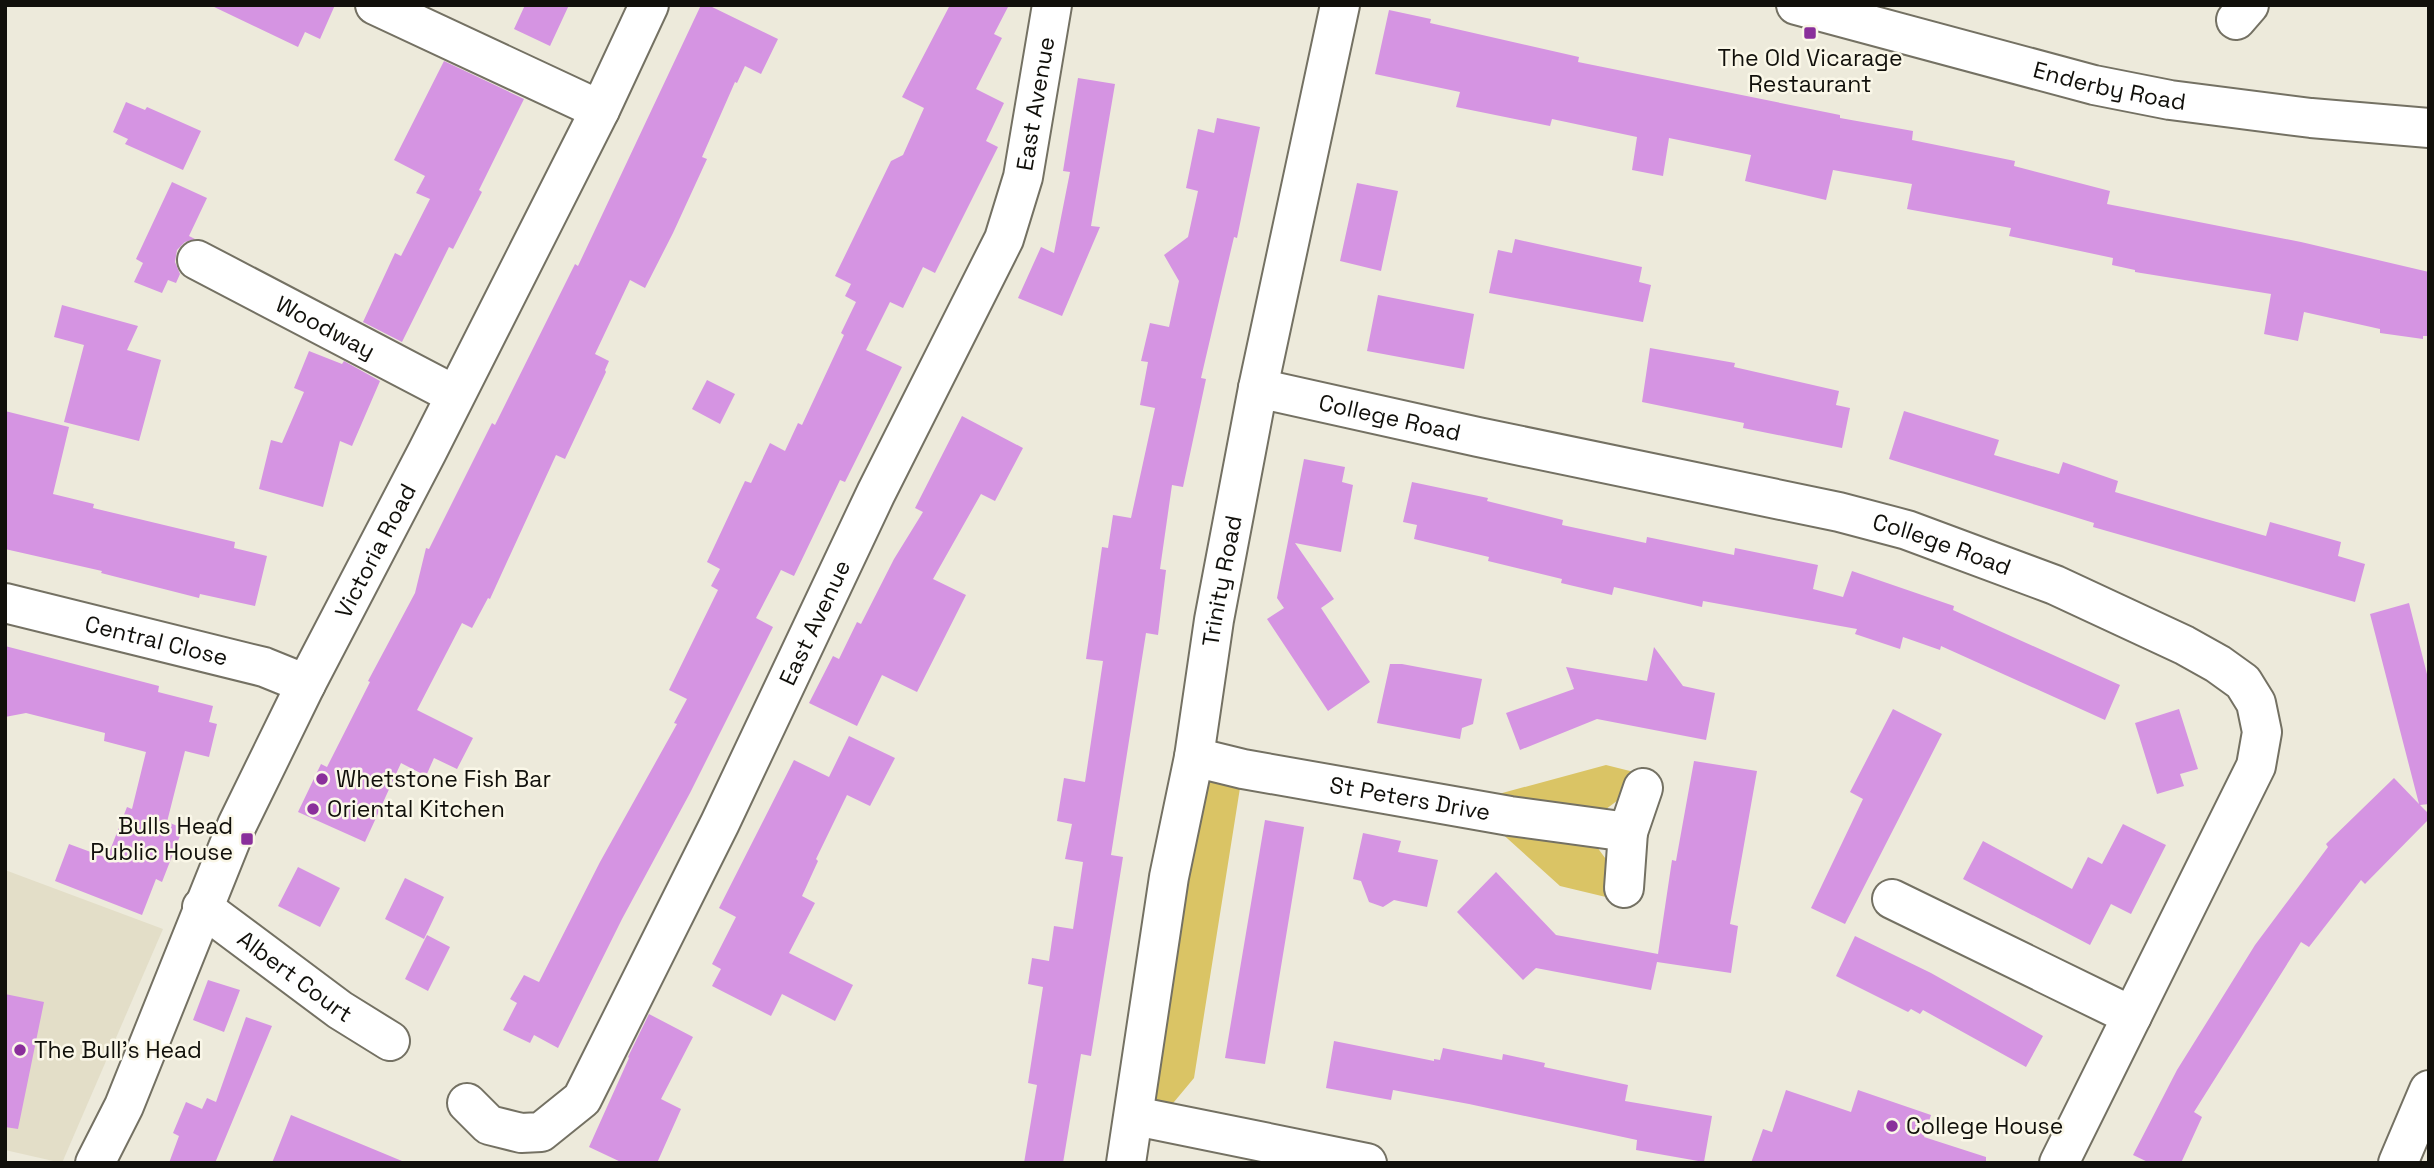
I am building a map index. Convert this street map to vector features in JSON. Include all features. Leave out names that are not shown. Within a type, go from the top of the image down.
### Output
[{"type":"street","points":[[375,5],[600,110]]},
{"type":"street","name":"Victoria Road","points":[[95,1163],[124,1105],[237,825],[306,684],[600,110],[649,5]]},
{"type":"street","name":"East Avenue","points":[[467,1103],[489,1125],[521,1133],[541,1132],[583,1099],[720,823],[876,493],[1003,239],[1023,177],[1052,5]]},
{"type":"street","name":"Trinity Road","points":[[1126,1163],[1169,877],[1194,757],[1214,620],[1258,388],[1340,5]]},
{"type":"street","name":"Enderby Road","points":[[1796,5],[2094,85],[2170,100],[2312,118],[2429,128]]},
{"type":"street","name":"Woodway","points":[[197,260],[455,395]]},
{"type":"street","name":"College Road","points":[[1258,388],[1839,512],[1907,530],[2055,585],[2184,645],[2243,682],[2256,703],[2262,732],[2256,766],[2059,1163]]},
{"type":"street","name":"Central Close","points":[[5,603],[264,667],[306,684]]},
{"type":"street","name":"St Peters Drive","points":[[1194,757],[1243,769],[1497,813],[1628,832]]},
{"type":"street","points":[[1625,888],[1628,832],[1643,788]]},
{"type":"street","points":[[1892,899],[2132,1016]]},
{"type":"street","name":"Albert Court","points":[[202,907],[340,1010],[390,1041]]},
{"type":"street","points":[[2398,1163],[2429,1090]]},
{"type":"street","points":[[1135,1116],[1367,1163]]},
{"type":"shaded area","points":[[1194,757],[1243,769],[1194,1078],[1159,1120],[1141,1064]]},
{"type":"shaded area","points":[[1606,765],[1634,772],[1629,792],[1598,815],[1495,795]]},
{"type":"shaded area","points":[[1488,821],[1597,847],[1608,862],[1610,898],[1560,886]]},
{"type":"shaded area","points":[[5,870],[163,929],[62,1163],[5,1150]]},
{"type":"building","points":[[210,5],[335,5],[320,39],[305,32],[298,47]]},
{"type":"building","points":[[525,5],[569,5],[550,46],[514,29]]},
{"type":"building","points":[[701,5],[708,5],[778,39],[761,74],[745,66],[737,83],[735,82],[702,157],[707,159],[645,288],[630,280],[595,354],[609,361],[606,372],[565,459],[556,455],[490,599],[488,598],[472,628],[462,623],[417,710],[473,738],[457,769],[434,758],[426,776],[401,763],[365,842],[298,812],[321,764],[327,767],[370,682],[368,681],[415,593],[426,548],[429,549],[492,423],[495,425],[575,264],[578,266]]},
{"type":"building","points":[[950,5],[1009,5],[994,34],[1002,38],[976,89],[1004,103],[986,141],[998,147],[935,273],[923,267],[903,308],[890,302],[866,350],[902,367],[845,482],[840,480],[794,576],[781,570],[756,618],[773,627],[558,1048],[534,1035],[530,1043],[503,1030],[517,1003],[510,999],[524,975],[539,982],[600,862],[677,724],[674,723],[687,699],[669,690],[718,590],[711,586],[720,569],[707,562],[745,481],[751,483],[770,443],[785,451],[798,423],[802,425],[844,335],[841,333],[856,302],[845,296],[851,284],[835,276],[891,161],[903,155],[924,108],[902,97]]},
{"type":"building","points":[[1389,10],[1431,19],[1430,23],[1579,57],[1578,62],[1913,131],[1912,140],[2015,161],[2014,166],[2110,191],[2107,204],[2301,242],[2429,272],[2429,336],[2423,336],[2423,339],[2380,333],[2380,329],[2304,312],[2298,341],[2264,334],[2271,294],[2135,272],[2112,265],[2113,258],[2009,236],[2011,228],[1907,209],[1912,184],[1833,170],[1826,200],[1745,181],[1751,155],[1669,138],[1663,176],[1632,170],[1637,137],[1552,119],[1550,126],[1456,107],[1460,92],[1375,74]]},
{"type":"building","points":[[444,61],[524,99],[479,190],[482,192],[453,249],[449,247],[402,342],[363,322],[395,253],[401,256],[430,199],[416,193],[425,176],[394,160]]},
{"type":"building","points":[[1078,78],[1115,84],[1091,226],[1100,227],[1062,316],[1018,298],[1041,247],[1054,253],[1070,172],[1063,171]]},
{"type":"building","points":[[126,102],[145,110],[147,107],[201,131],[183,170],[125,144],[128,139],[113,132]]},
{"type":"building","points":[[1217,118],[1260,127],[1237,238],[1234,237],[1201,378],[1206,379],[1183,487],[1172,485],[1160,569],[1166,570],[1158,635],[1146,633],[1111,855],[1123,857],[1091,1056],[1081,1054],[1063,1163],[1024,1163],[1037,1085],[1028,1083],[1043,987],[1028,984],[1032,958],[1049,961],[1054,926],[1073,929],[1083,862],[1065,859],[1072,824],[1057,821],[1064,778],[1085,782],[1103,661],[1086,659],[1102,547],[1108,548],[1113,515],[1131,518],[1155,408],[1140,405],[1148,362],[1141,361],[1150,323],[1169,327],[1179,281],[1164,255],[1188,237],[1198,191],[1186,188],[1198,129],[1214,133]]},
{"type":"building","points":[[172,182],[207,198],[189,236],[195,239],[185,242],[177,250],[175,262],[180,274],[176,283],[168,280],[162,293],[134,282],[143,263],[136,259]]},
{"type":"building","points":[[1357,183],[1398,191],[1381,271],[1340,261]]},
{"type":"building","points":[[1515,239],[1642,267],[1639,282],[1651,285],[1643,322],[1489,293],[1498,250],[1512,253]]},
{"type":"building","points":[[1378,295],[1474,314],[1464,369],[1367,351]]},
{"type":"building","points":[[62,305],[138,326],[127,350],[161,360],[139,441],[64,422],[84,345],[54,337]]},
{"type":"building","points":[[1650,348],[1735,363],[1734,367],[1839,391],[1836,405],[1850,408],[1842,448],[1743,428],[1744,423],[1642,402]]},
{"type":"building","points":[[309,351],[342,364],[344,361],[380,381],[352,446],[340,441],[323,507],[259,489],[271,440],[282,443],[304,392],[294,388]]},
{"type":"building","points":[[707,380],[735,394],[720,424],[692,409]]},
{"type":"building","points":[[5,411],[69,427],[53,494],[94,504],[93,508],[235,542],[234,548],[267,556],[255,606],[200,594],[199,598],[101,573],[102,571],[5,549]]},
{"type":"building","points":[[1904,411],[1999,440],[1994,455],[2059,474],[2063,462],[2118,481],[2115,492],[2266,536],[2270,522],[2341,542],[2338,556],[2365,564],[2355,602],[2093,527],[2094,523],[1889,459]]},
{"type":"building","points":[[962,416],[1023,448],[995,501],[981,494],[933,579],[966,595],[917,692],[882,675],[857,726],[809,703],[833,656],[839,659],[857,622],[861,624],[894,559],[923,512],[915,508]]},
{"type":"building","points":[[1304,459],[1345,467],[1342,482],[1353,485],[1341,552],[1295,543],[1334,599],[1321,608],[1370,682],[1328,711],[1267,619],[1284,608],[1277,598]]},
{"type":"building","points":[[1412,482],[1488,498],[1487,501],[1563,520],[1562,525],[1646,543],[1647,537],[1734,555],[1735,548],[1818,565],[1813,589],[1843,597],[1852,571],[1954,606],[1953,610],[2120,685],[2105,720],[1941,646],[1940,650],[1903,637],[1900,649],[1855,634],[1857,629],[1703,601],[1702,607],[1614,587],[1612,595],[1561,583],[1562,579],[1488,561],[1489,557],[1414,539],[1417,525],[1403,522]]},
{"type":"building","points":[[2409,603],[2429,682],[2429,804],[2420,805],[2429,814],[2429,819],[2365,884],[2361,880],[2309,947],[2301,942],[2194,1112],[2202,1117],[2181,1163],[2150,1163],[2133,1155],[2177,1070],[2255,945],[2328,847],[2326,844],[2394,778],[2419,804],[2370,614]]},
{"type":"building","points":[[5,646],[159,686],[158,692],[213,706],[209,722],[217,724],[209,757],[185,751],[167,822],[183,828],[162,882],[156,879],[142,915],[55,881],[69,844],[107,858],[127,807],[132,809],[146,752],[104,741],[105,733],[26,713],[5,717]]},
{"type":"building","points":[[1654,647],[1683,686],[1715,693],[1706,740],[1597,719],[1520,750],[1506,713],[1574,689],[1566,667],[1647,681]]},
{"type":"building","points":[[1390,664],[1482,679],[1473,724],[1462,728],[1460,739],[1377,723]]},
{"type":"building","points":[[1893,709],[1942,734],[1845,924],[1811,908],[1863,799],[1850,792]]},
{"type":"building","points":[[2179,709],[2198,769],[2180,774],[2184,786],[2157,794],[2135,723]]},
{"type":"building","points":[[849,736],[895,758],[870,806],[847,795],[816,859],[818,861],[802,896],[815,903],[789,953],[853,985],[835,1021],[782,994],[771,1016],[712,986],[721,969],[712,964],[736,917],[719,908],[794,760],[829,777]]},
{"type":"building","points":[[1694,761],[1757,771],[1730,924],[1738,926],[1731,973],[1657,962],[1651,990],[1536,968],[1523,980],[1457,912],[1496,872],[1556,935],[1658,954],[1672,860],[1676,861]]},
{"type":"building","points":[[1265,820],[1304,827],[1265,1064],[1225,1058]]},
{"type":"building","points":[[2123,824],[2166,845],[2131,914],[2111,904],[2090,945],[1963,879],[1983,841],[2072,889],[2088,857],[2102,864]]},
{"type":"building","points":[[1363,833],[1401,841],[1398,852],[1438,860],[1427,907],[1394,900],[1383,907],[1369,902],[1361,881],[1353,879]]},
{"type":"building","points":[[298,867],[340,888],[320,927],[278,906]]},
{"type":"building","points":[[405,878],[444,897],[424,939],[385,919]]},
{"type":"building","points":[[427,935],[450,947],[428,991],[405,979]]},
{"type":"building","points":[[1855,936],[1931,973],[2043,1036],[2026,1067],[1923,1010],[1920,1014],[1911,1009],[1908,1012],[1836,976]]},
{"type":"building","points":[[208,980],[240,990],[224,1032],[193,1020]]},
{"type":"building","name":"The Bull's Head","points":[[5,994],[44,1002],[18,1129],[5,1127]]},
{"type":"building","points":[[649,1014],[693,1037],[661,1099],[681,1109],[657,1163],[623,1163],[589,1147]]},
{"type":"building","points":[[246,1017],[272,1026],[215,1163],[169,1163],[179,1136],[173,1133],[186,1102],[202,1109],[207,1098],[216,1102]]},
{"type":"building","points":[[1334,1041],[1434,1061],[1440,1060],[1443,1048],[1502,1060],[1503,1054],[1545,1063],[1544,1067],[1628,1085],[1625,1101],[1712,1116],[1704,1162],[1636,1150],[1637,1140],[1469,1104],[1393,1090],[1391,1100],[1326,1088]]},
{"type":"building","name":"College House","points":[[1786,1090],[1851,1112],[1858,1090],[1931,1115],[1924,1137],[1986,1157],[1986,1163],[1751,1163],[1763,1129],[1772,1132]]},
{"type":"building","points":[[291,1115],[402,1161],[402,1163],[272,1163]]},
{"type":"place","name":"The Old Vicarage Restaurant","points":[[1810,33]]},
{"type":"place","name":"Whetstone Fish Bar","points":[[322,779]]},
{"type":"place","name":"Oriental Kitchen","points":[[313,809]]},
{"type":"place","name":"Bulls Head Public House","points":[[247,839]]},
{"type":"place","name":"The Bull's Head","points":[[20,1050]]},
{"type":"place","name":"College House","points":[[1892,1126]]}]
